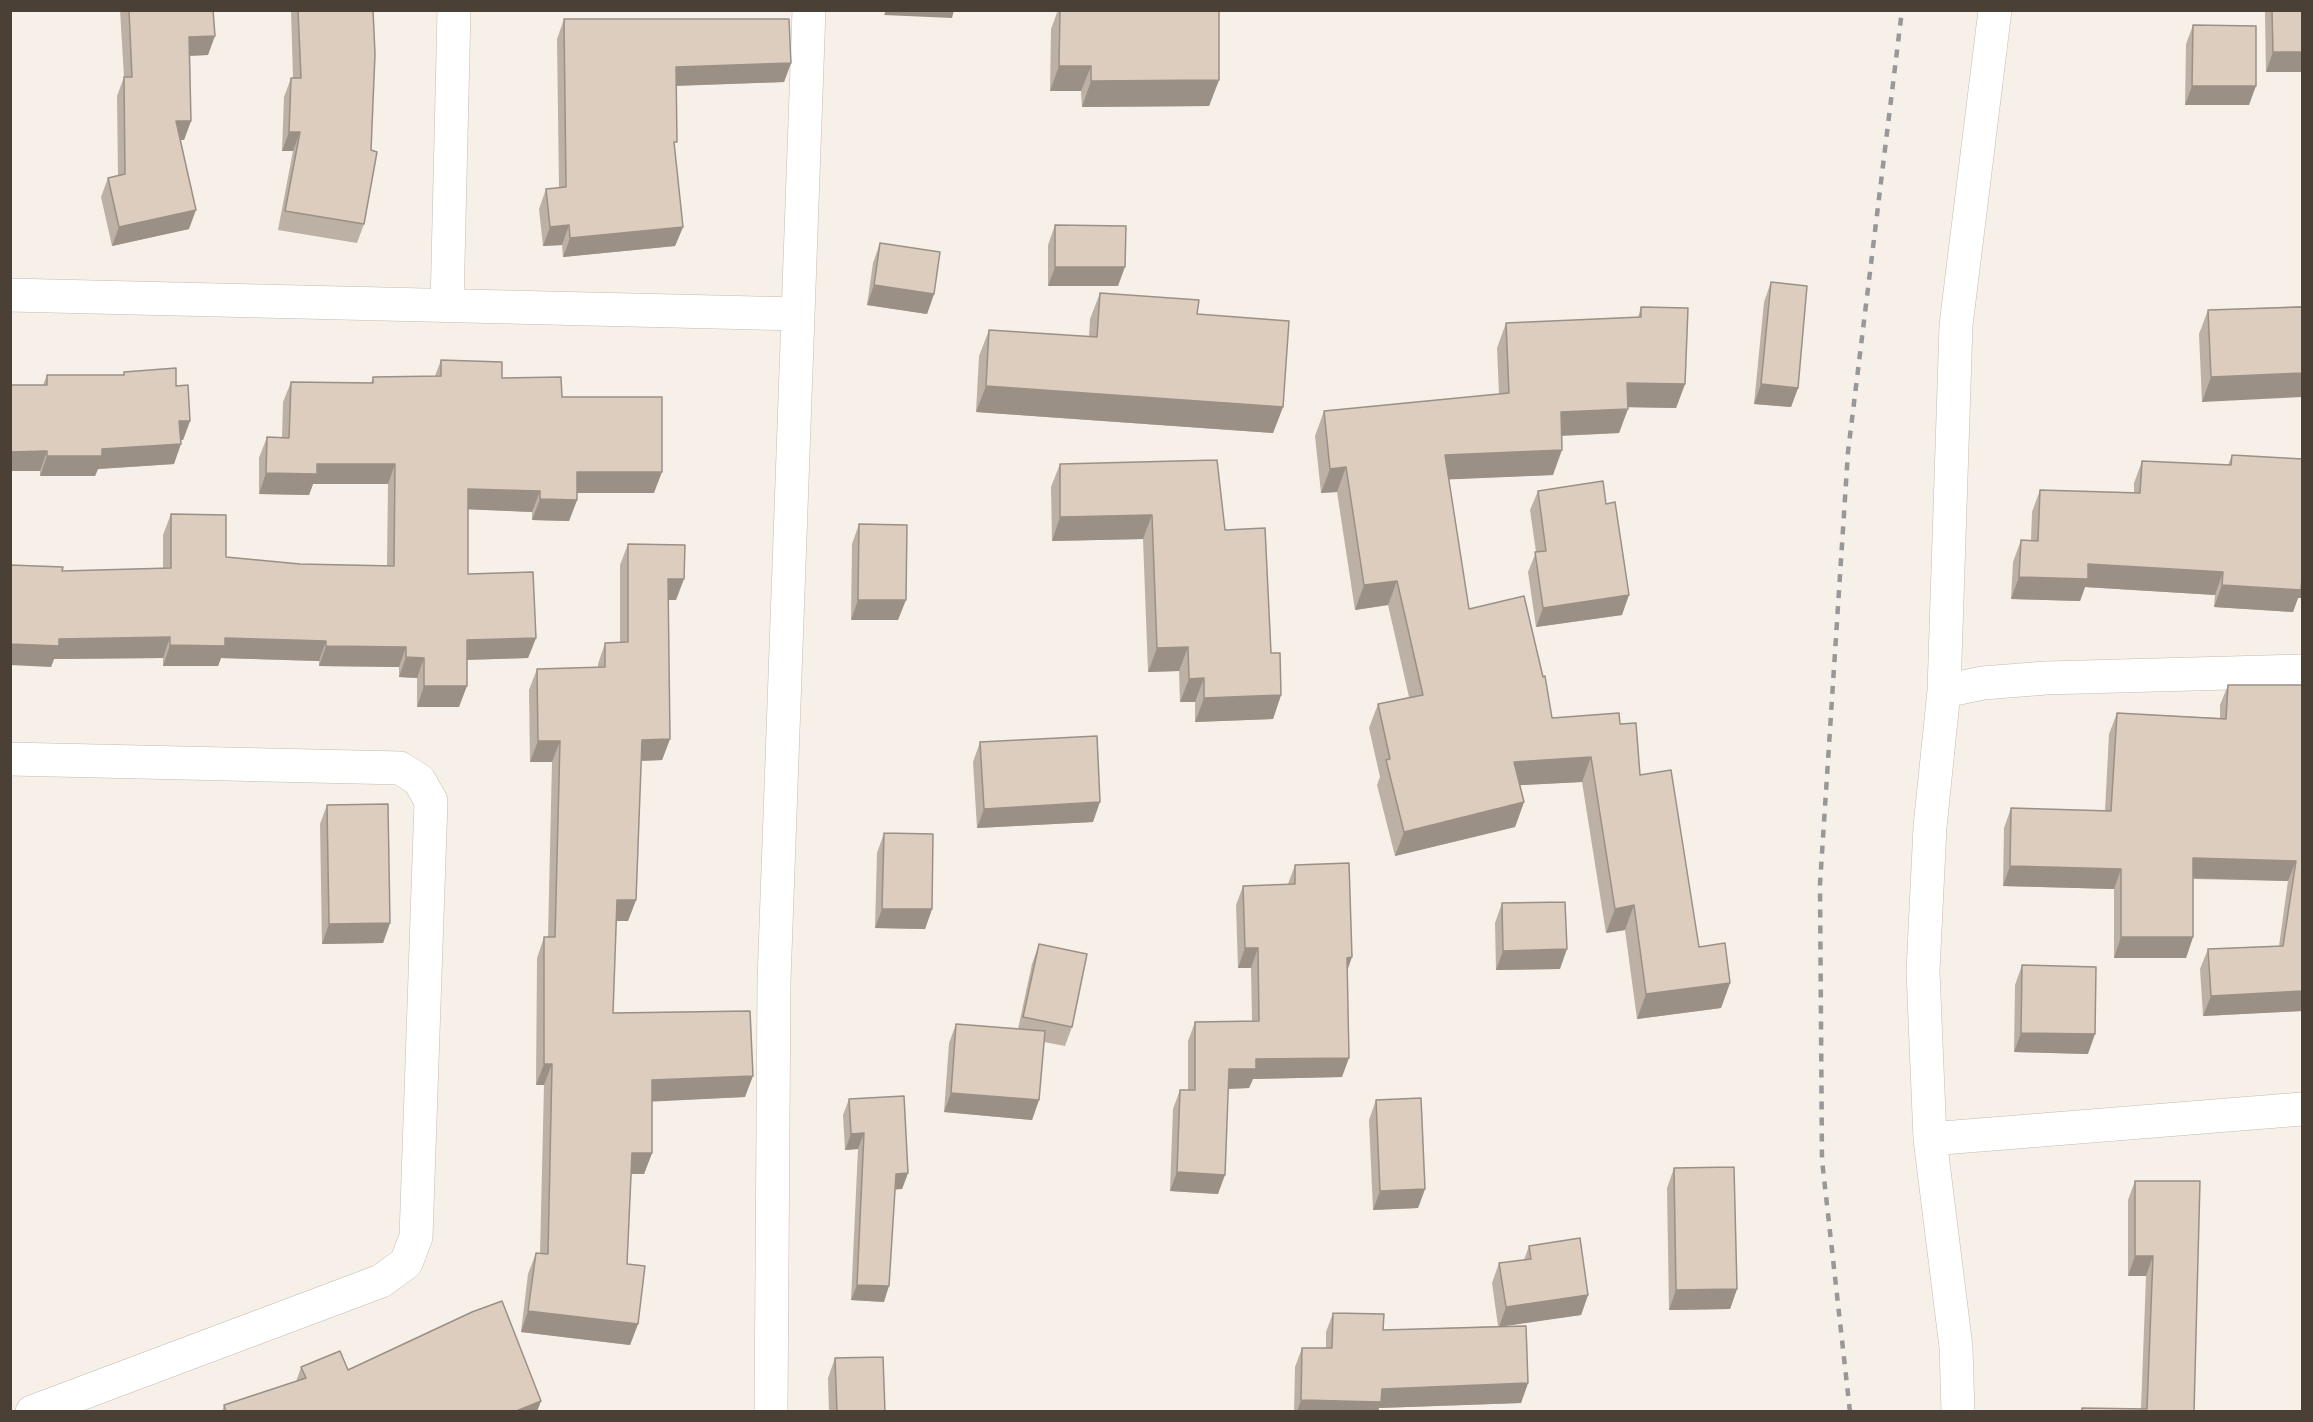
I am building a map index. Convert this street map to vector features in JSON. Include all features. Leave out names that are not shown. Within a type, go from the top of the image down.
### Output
[{"type":"street","points":[[447,306],[454,10]]},
{"type":"street","points":[[771,1412],[774,981],[809,10]]},
{"type":"street","points":[[1958,1412],[1956,1347],[1930,1139],[1923,971],[1930,827],[1944,691],[1956,325],[1995,10]]},
{"type":"street","points":[[10,295],[798,314]]},
{"type":"street","points":[[1944,691],[1983,682],[2046,678],[2302,671]]},
{"type":"street","points":[[10,759],[400,768],[419,780],[431,801],[416,1237],[406,1263],[381,1281],[32,1412]]},
{"type":"street","points":[[1930,1139],[2302,1109]]},
{"type":"building","points":[[129,10],[213,10],[215,36],[189,37],[191,121],[176,121],[196,210],[119,227],[108,178],[125,174],[124,77],[132,77]]},
{"type":"building","points":[[298,10],[373,10],[375,54],[371,150],[377,152],[364,224],[285,211],[300,132],[289,132],[291,78],[301,78]]},
{"type":"building","points":[[1060,10],[1219,10],[1219,80],[1091,81],[1091,66],[1059,66]]},
{"type":"building","points":[[2272,10],[2302,10],[2302,52],[2273,52]]},
{"type":"building","points":[[564,19],[789,19],[791,63],[676,67],[677,142],[674,142],[683,227],[570,238],[569,225],[550,227],[546,189],[566,187]]},
{"type":"building","points":[[2193,25],[2256,26],[2256,86],[2192,86]]},
{"type":"building","points":[[1055,225],[1126,226],[1125,267],[1055,267]]},
{"type":"building","points":[[880,243],[940,252],[934,294],[874,285]]},
{"type":"building","points":[[1771,282],[1807,286],[1798,388],[1761,384]]},
{"type":"building","points":[[1100,293],[1199,300],[1197,314],[1289,321],[1283,407],[986,386],[989,330],[1097,337]]},
{"type":"building","points":[[1641,307],[1688,308],[1685,384],[1627,383],[1628,409],[1561,412],[1562,450],[1445,455],[1469,609],[1524,596],[1543,677],[1545,676],[1552,718],[1619,713],[1620,724],[1636,723],[1640,775],[1671,770],[1699,947],[1725,943],[1730,983],[1646,994],[1634,905],[1615,909],[1591,757],[1514,762],[1524,802],[1404,832],[1386,760],[1390,759],[1378,704],[1423,695],[1397,581],[1364,585],[1346,467],[1330,469],[1324,411],[1509,393],[1506,323],[1641,317]]},
{"type":"building","points":[[2302,307],[2302,373],[2211,377],[2208,310]]},
{"type":"building","points":[[441,360],[502,362],[502,378],[561,377],[562,397],[662,397],[662,472],[577,472],[577,500],[540,499],[540,491],[468,489],[468,574],[533,572],[536,638],[467,640],[467,686],[424,686],[424,658],[406,657],[406,647],[326,646],[326,641],[225,638],[225,646],[170,645],[170,637],[59,639],[59,646],[10,644],[10,565],[63,567],[62,571],[171,568],[171,514],[226,515],[226,557],[300,564],[394,566],[395,464],[317,464],[317,474],[266,473],[267,437],[289,438],[291,382],[373,383],[373,377],[441,376]]},
{"type":"building","points":[[176,368],[176,386],[188,385],[190,421],[179,421],[181,444],[102,449],[102,456],[47,456],[47,451],[10,452],[10,385],[47,385],[47,375],[124,375],[124,372]]},
{"type":"building","points":[[2232,455],[2302,459],[2301,590],[2222,585],[2223,572],[2088,564],[2088,579],[2019,577],[2021,540],[2038,541],[2040,490],[2140,493],[2142,461],[2231,465]]},
{"type":"building","points":[[1217,460],[1225,530],[1265,528],[1271,653],[1280,653],[1281,695],[1204,698],[1204,678],[1189,679],[1188,647],[1157,648],[1152,515],[1060,517],[1060,464]]},
{"type":"building","points":[[1603,481],[1606,504],[1615,502],[1629,595],[1543,608],[1535,552],[1546,551],[1538,491]]},
{"type":"building","points":[[859,524],[907,525],[906,600],[858,600]]},
{"type":"building","points":[[628,544],[685,545],[684,579],[668,579],[670,739],[642,740],[636,900],[617,900],[613,1013],[750,1011],[753,1076],[652,1080],[652,1153],[632,1153],[627,1264],[645,1266],[638,1324],[528,1311],[536,1253],[548,1254],[552,1064],[544,1064],[544,937],[555,937],[560,741],[538,741],[537,669],[605,667],[605,643],[628,642]]},
{"type":"building","points":[[2228,685],[2302,685],[2302,991],[2211,996],[2208,949],[2283,946],[2296,861],[2193,858],[2193,937],[2121,937],[2121,869],[2010,866],[2011,808],[2111,811],[2117,713],[2226,719]]},
{"type":"building","points":[[1097,736],[1100,802],[984,809],[980,742]]},
{"type":"building","points":[[388,804],[390,923],[329,924],[327,805]]},
{"type":"building","points":[[884,833],[933,834],[932,909],[882,909]]},
{"type":"building","points":[[1349,863],[1352,957],[1347,958],[1349,1058],[1256,1059],[1256,1069],[1229,1069],[1225,1175],[1177,1172],[1180,1090],[1195,1090],[1195,1022],[1259,1021],[1258,948],[1245,948],[1243,886],[1295,884],[1295,865]]},
{"type":"building","points":[[1565,902],[1567,949],[1503,951],[1502,903]]},
{"type":"building","points":[[1039,944],[1087,954],[1072,1027],[1023,1017]]},
{"type":"building","points":[[2022,965],[2096,967],[2095,1034],[2021,1033]]},
{"type":"building","points":[[956,1024],[1045,1031],[1039,1100],[951,1093]]},
{"type":"building","points":[[904,1096],[908,1173],[896,1174],[889,1286],[857,1285],[864,1133],[851,1134],[849,1099]]},
{"type":"building","points":[[1421,1098],[1425,1189],[1380,1191],[1376,1100]]},
{"type":"building","points":[[1734,1167],[1737,1289],[1676,1290],[1674,1168]]},
{"type":"building","points":[[2135,1181],[2200,1181],[2194,1412],[2082,1412],[2082,1408],[2147,1409],[2153,1256],[2135,1256]]},
{"type":"building","points":[[1580,1238],[1588,1295],[1506,1307],[1499,1263],[1531,1259],[1529,1246]]},
{"type":"building","points":[[502,1301],[541,1401],[514,1412],[226,1412],[224,1405],[306,1378],[301,1367],[340,1351],[348,1370],[472,1312]]},
{"type":"building","points":[[1333,1313],[1384,1314],[1383,1330],[1526,1326],[1528,1383],[1382,1389],[1381,1402],[1301,1400],[1302,1348],[1332,1348]]},
{"type":"building","points":[[883,1357],[885,1412],[837,1412],[835,1358]]},
{"type":"railway","points":[[1850,1412],[1822,1160],[1820,884],[1848,452],[1902,10]]}]
